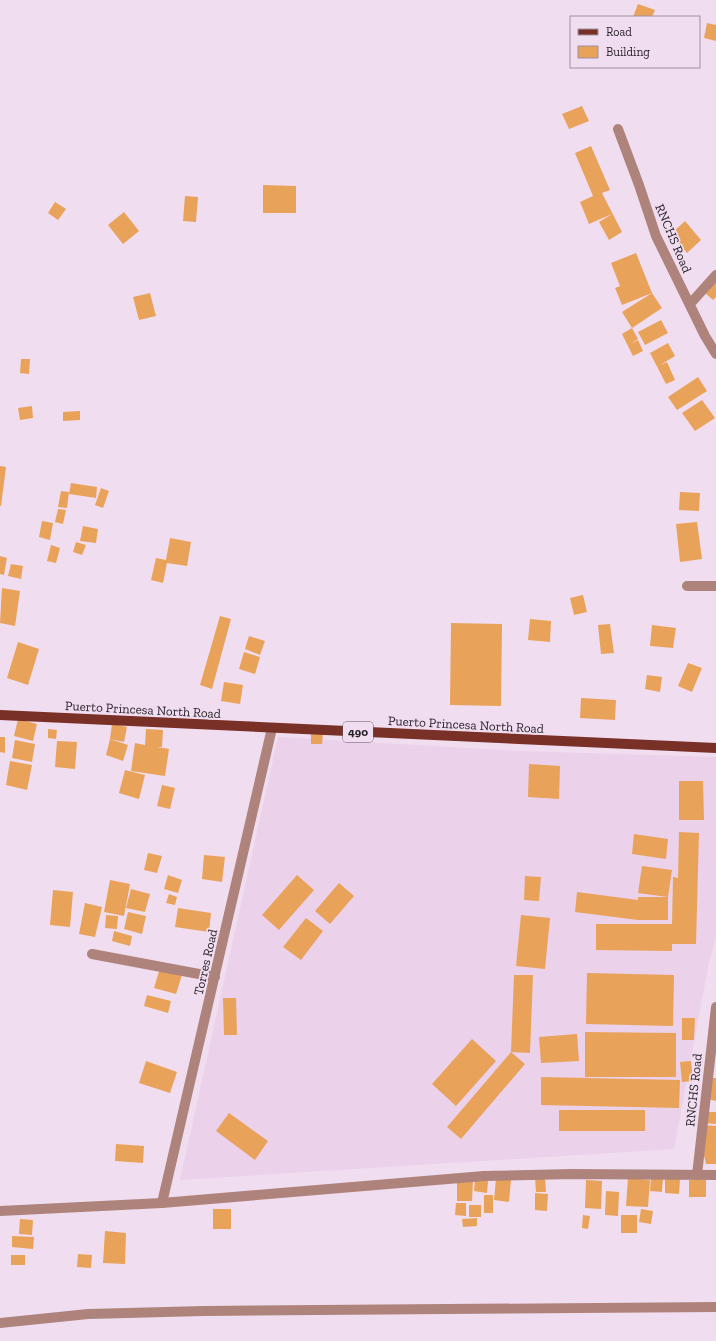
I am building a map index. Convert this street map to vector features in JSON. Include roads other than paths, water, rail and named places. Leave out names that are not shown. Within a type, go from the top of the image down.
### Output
[{"type":"main road","name":"Puerto Princesa North Road","points":[[0,715],[716,748]]},
{"type":"street","name":"RNCHS Road","points":[[618,129],[640,185],[656,236],[705,336],[716,354]]},
{"type":"street","points":[[690,304],[716,276]]},
{"type":"street","points":[[687,586],[716,586]]},
{"type":"street","name":"Torres Road","points":[[162,1203],[272,728]]},
{"type":"street","points":[[92,954],[215,977]]},
{"type":"street","name":"RNCHS Road","points":[[697,1176],[716,1007]]},
{"type":"street","points":[[0,1211],[162,1203],[484,1176],[572,1174],[716,1176]]},
{"type":"street","points":[[0,1323],[88,1314],[196,1311],[716,1307]]}]
